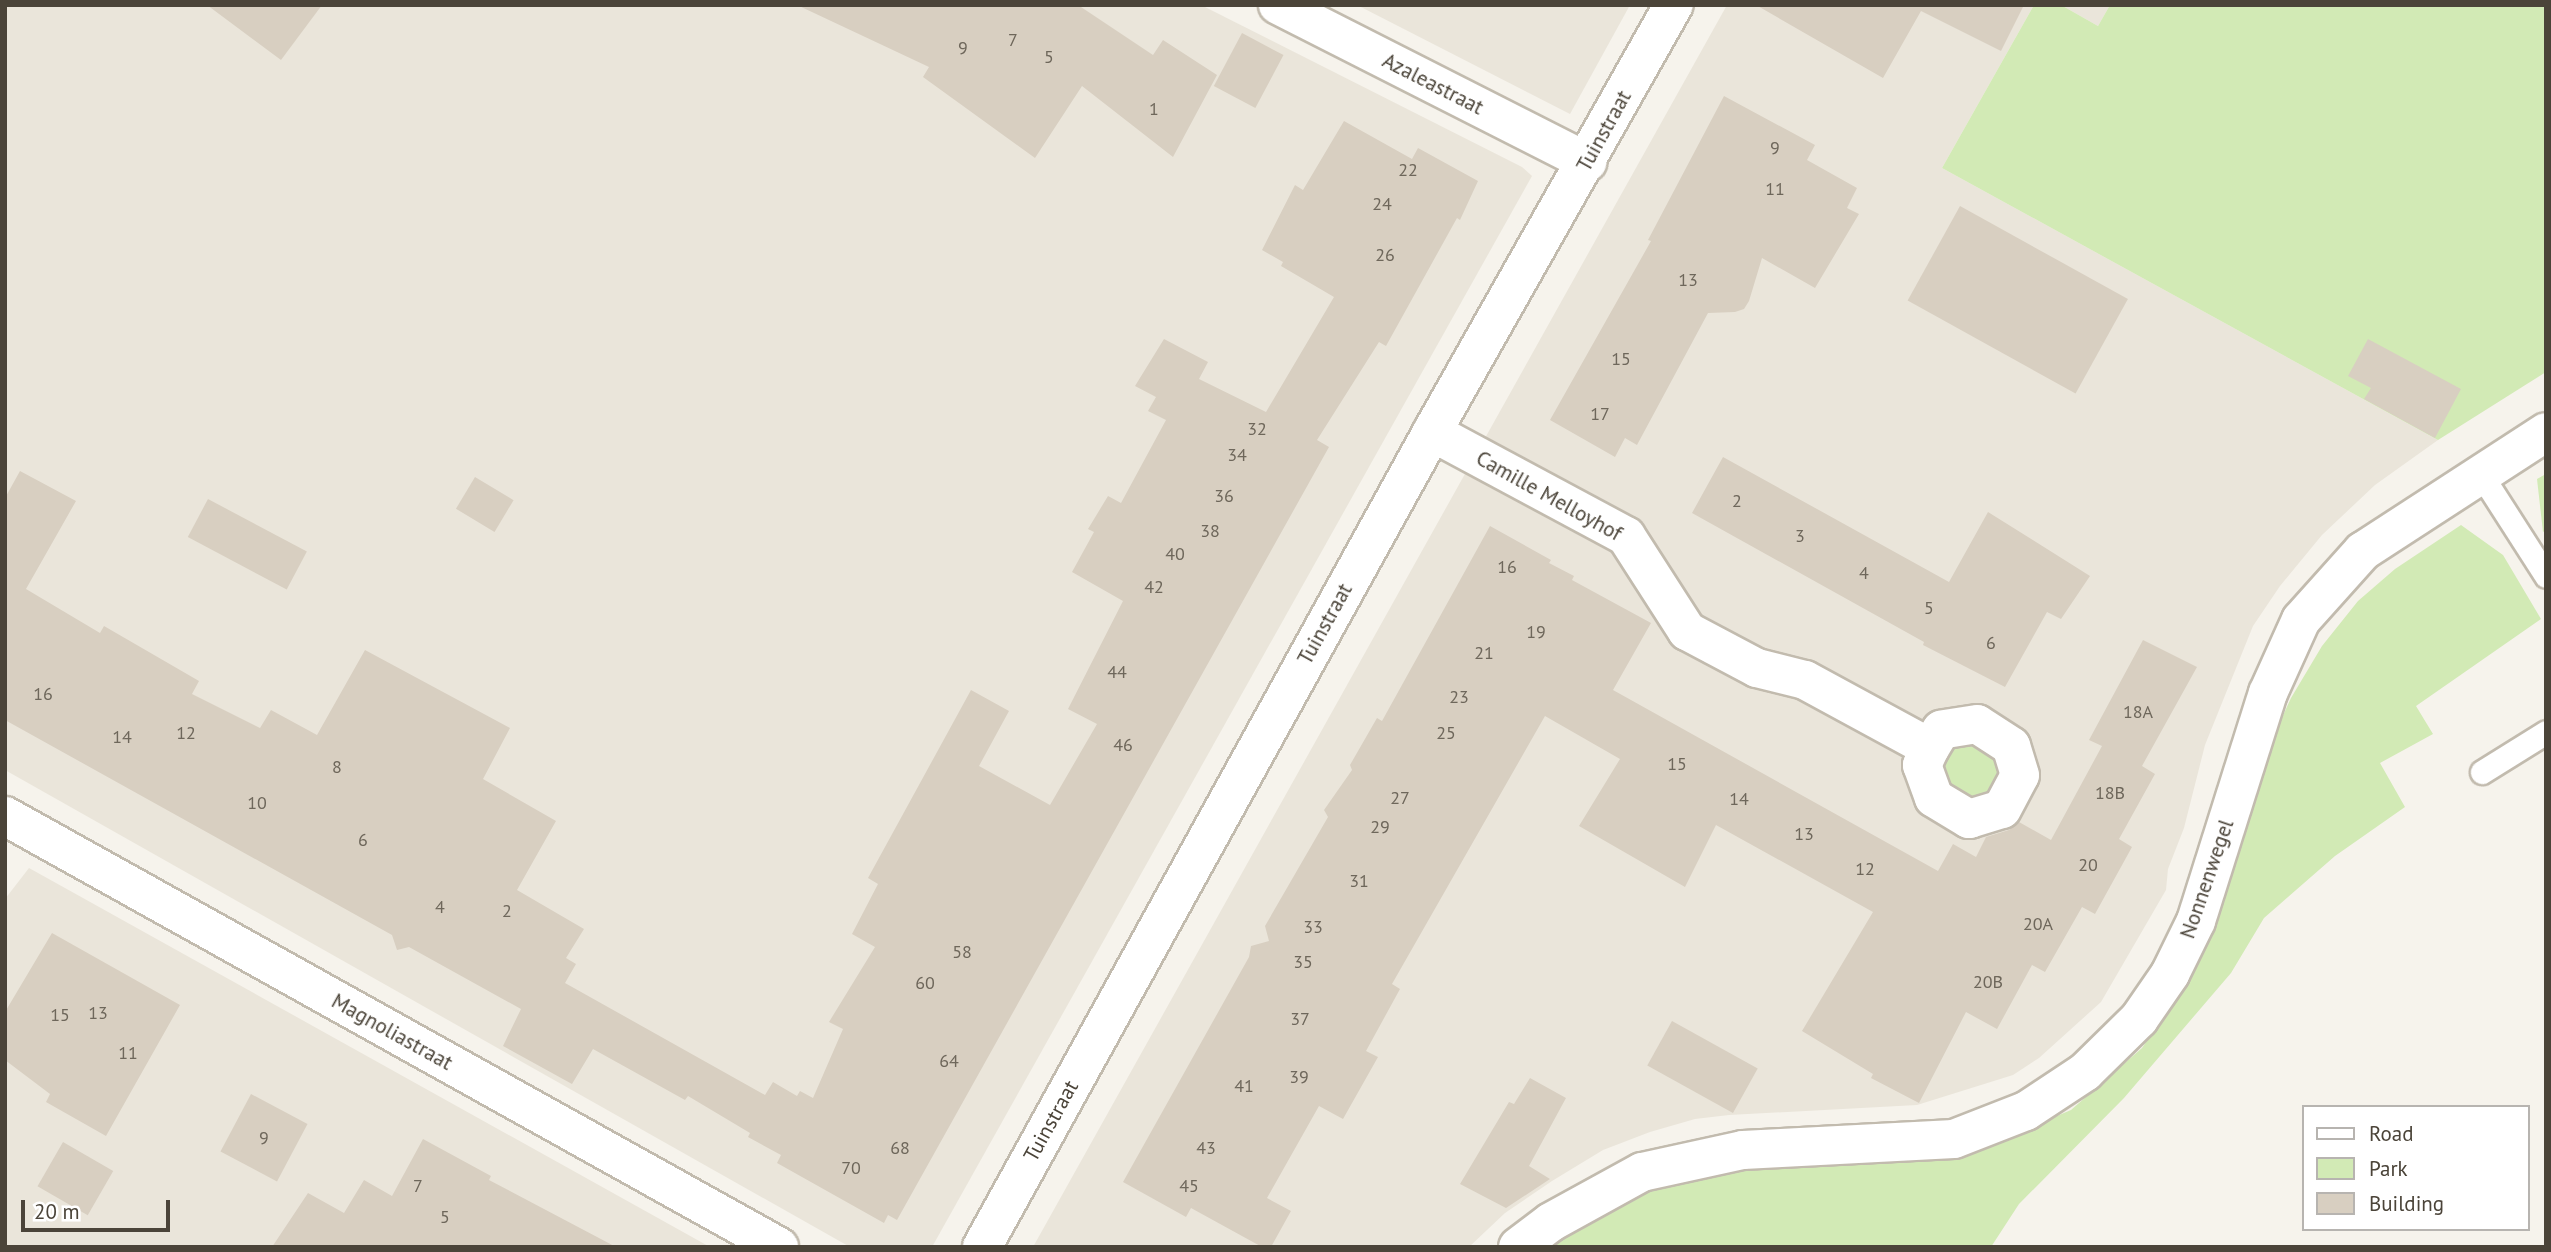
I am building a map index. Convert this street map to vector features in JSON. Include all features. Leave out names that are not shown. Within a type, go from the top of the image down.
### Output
[{"type":"street","name":"Azaleastraat","points":[[1279,5],[1587,162]]},
{"type":"street","name":"Tuinstraat","points":[[982,1247],[1432,432],[1674,5]]},
{"type":"street","name":"Camille Melloyhof","points":[[1432,432],[1626,536],[1687,631],[1757,668],[1805,680],[1930,748]]},
{"type":"street","name":"Nonnenwegel","points":[[1518,1247],[1551,1222],[1642,1172],[1743,1150],[1954,1139],[2026,1111],[2085,1072],[2139,1019],[2170,974],[2196,921],[2268,693],[2301,620],[2363,551],[2546,432]]},
{"type":"street","name":"Magnoliastraat","points":[[5,817],[779,1247]]},
{"type":"lane","points":[[2480,473],[2546,576]]},
{"type":"lane","points":[[2482,772],[2546,732]]},
{"type":"shaded area","points":[[5,5],[1201,5],[1522,167],[1532,176],[932,1247],[850,1247],[5,770]]},
{"type":"shaded area","points":[[1357,5],[1630,5],[1570,114]]},
{"type":"shaded area","points":[[1727,5],[2034,5],[1942,168],[2438,440],[2375,485],[2322,535],[2280,586],[2253,626],[2205,745],[2184,828],[2168,869],[2166,890],[2101,1002],[2039,1058],[2013,1075],[1917,1105],[1729,1115],[1695,1119],[1650,1132],[1603,1150],[1552,1181],[1505,1213],[1469,1247],[1033,1247]]},
{"type":"shaded area","points":[[2061,5],[2110,5],[2098,26]]},
{"type":"shaded area","points":[[29,868],[710,1247],[5,1247],[5,899]]},
{"type":"green space","points":[[2034,5],[2061,5],[2098,26],[2110,5],[2546,5],[2546,372],[2438,440],[1942,168]]},
{"type":"green space","points":[[2546,474],[2546,530],[2543,532],[2537,479]]},
{"type":"green space","points":[[2461,525],[2503,555],[2541,619],[2416,706],[2433,734],[2380,763],[2405,807],[2335,856],[2264,918],[2231,973],[2124,1098],[2019,1204],[1991,1247],[1551,1247],[1613,1204],[1720,1169],[1903,1161],[1984,1147],[2071,1110],[2142,1048],[2196,968],[2213,931],[2279,724],[2322,646],[2358,601],[2395,569]]},
{"type":"green space","points":[[1964,742],[1976,742],[1986,746],[1995,755],[1999,777],[1991,792],[1976,800],[1964,800],[1954,796],[1945,787],[1941,777],[1941,765],[1945,755],[1954,746]]},
{"type":"building","points":[[207,5],[322,5],[281,60]]},
{"type":"building","points":[[797,5],[1078,5],[1153,55],[1163,40],[1217,75],[1173,157],[1082,86],[1035,158],[923,77],[929,67]]},
{"type":"building","points":[[1756,5],[2024,5],[2001,51],[1921,11],[1883,78]]},
{"type":"building","points":[[1242,33],[1283,55],[1255,108],[1214,86]]},
{"type":"building","points":[[1724,96],[1815,145],[1807,160],[1857,188],[1847,208],[1859,214],[1815,288],[1762,258],[1744,309],[1708,313],[1637,445],[1625,438],[1615,457],[1550,420],[1651,241],[1648,240]]},
{"type":"building","points":[[1344,121],[1412,159],[1418,148],[1478,181],[1460,220],[1457,218],[1386,346],[1379,342],[1317,440],[1329,447],[897,1220],[888,1215],[884,1223],[777,1163],[781,1155],[748,1137],[750,1133],[688,1096],[685,1100],[593,1049],[572,1084],[503,1046],[521,1009],[409,947],[397,950],[392,935],[5,720],[5,498],[20,471],[76,501],[26,589],[100,633],[104,626],[199,681],[192,694],[260,728],[271,710],[317,735],[365,650],[510,728],[483,779],[556,821],[517,890],[584,929],[566,958],[576,964],[565,983],[765,1095],[773,1082],[797,1096],[800,1091],[813,1098],[843,1029],[829,1022],[875,947],[852,934],[878,884],[868,878],[971,690],[1009,711],[979,766],[1050,805],[1097,724],[1068,709],[1123,601],[1072,572],[1094,532],[1088,529],[1108,496],[1121,503],[1166,420],[1148,411],[1156,397],[1135,386],[1164,339],[1208,362],[1199,379],[1266,412],[1334,297],[1281,266],[1283,262],[1262,250],[1295,185],[1303,190]]},
{"type":"building","points":[[1960,206],[2128,299],[2076,394],[1908,300]]},
{"type":"building","points":[[2368,339],[2461,389],[2435,438],[2364,399],[2371,388],[2348,376]]},
{"type":"building","points":[[1723,457],[1949,582],[1988,512],[2090,576],[2061,619],[2047,612],[2005,687],[1923,645],[1924,642],[1692,513]]},
{"type":"building","points":[[475,477],[514,500],[495,532],[456,509]]},
{"type":"building","points":[[208,499],[307,552],[287,590],[188,537]]},
{"type":"building","points":[[1490,526],[1551,560],[1549,563],[1574,576],[1572,580],[1651,623],[1613,690],[1938,871],[1953,844],[1976,857],[1986,837],[2009,830],[2019,822],[2051,840],[2102,746],[2089,740],[2143,640],[2197,667],[2142,766],[2155,774],[2119,839],[2132,847],[2095,914],[2082,907],[2045,972],[2032,965],[1997,1029],[1966,1012],[1919,1103],[1871,1078],[1873,1074],[1802,1031],[1873,912],[1716,825],[1685,887],[1579,826],[1620,759],[1545,716],[1392,984],[1400,989],[1366,1051],[1378,1057],[1343,1119],[1319,1106],[1267,1198],[1291,1211],[1271,1247],[1262,1247],[1191,1208],[1186,1217],[1123,1182],[1249,957],[1251,946],[1269,941],[1265,926],[1328,817],[1324,810],[1352,770],[1350,765],[1377,718],[1382,721]]},
{"type":"building","points":[[52,933],[180,1005],[106,1136],[46,1102],[50,1094],[5,1060],[5,1012]]},
{"type":"building","points":[[1672,1021],[1758,1069],[1733,1113],[1647,1066]]},
{"type":"building","points":[[1530,1078],[1566,1098],[1529,1166],[1550,1179],[1506,1208],[1460,1184],[1509,1102],[1514,1104]]},
{"type":"building","points":[[251,1094],[308,1124],[277,1181],[220,1151]]},
{"type":"building","points":[[423,1139],[491,1176],[489,1180],[616,1247],[272,1247],[308,1193],[344,1213],[364,1180],[392,1196]]},
{"type":"building","points":[[63,1142],[113,1171],[88,1215],[38,1186]]}]
